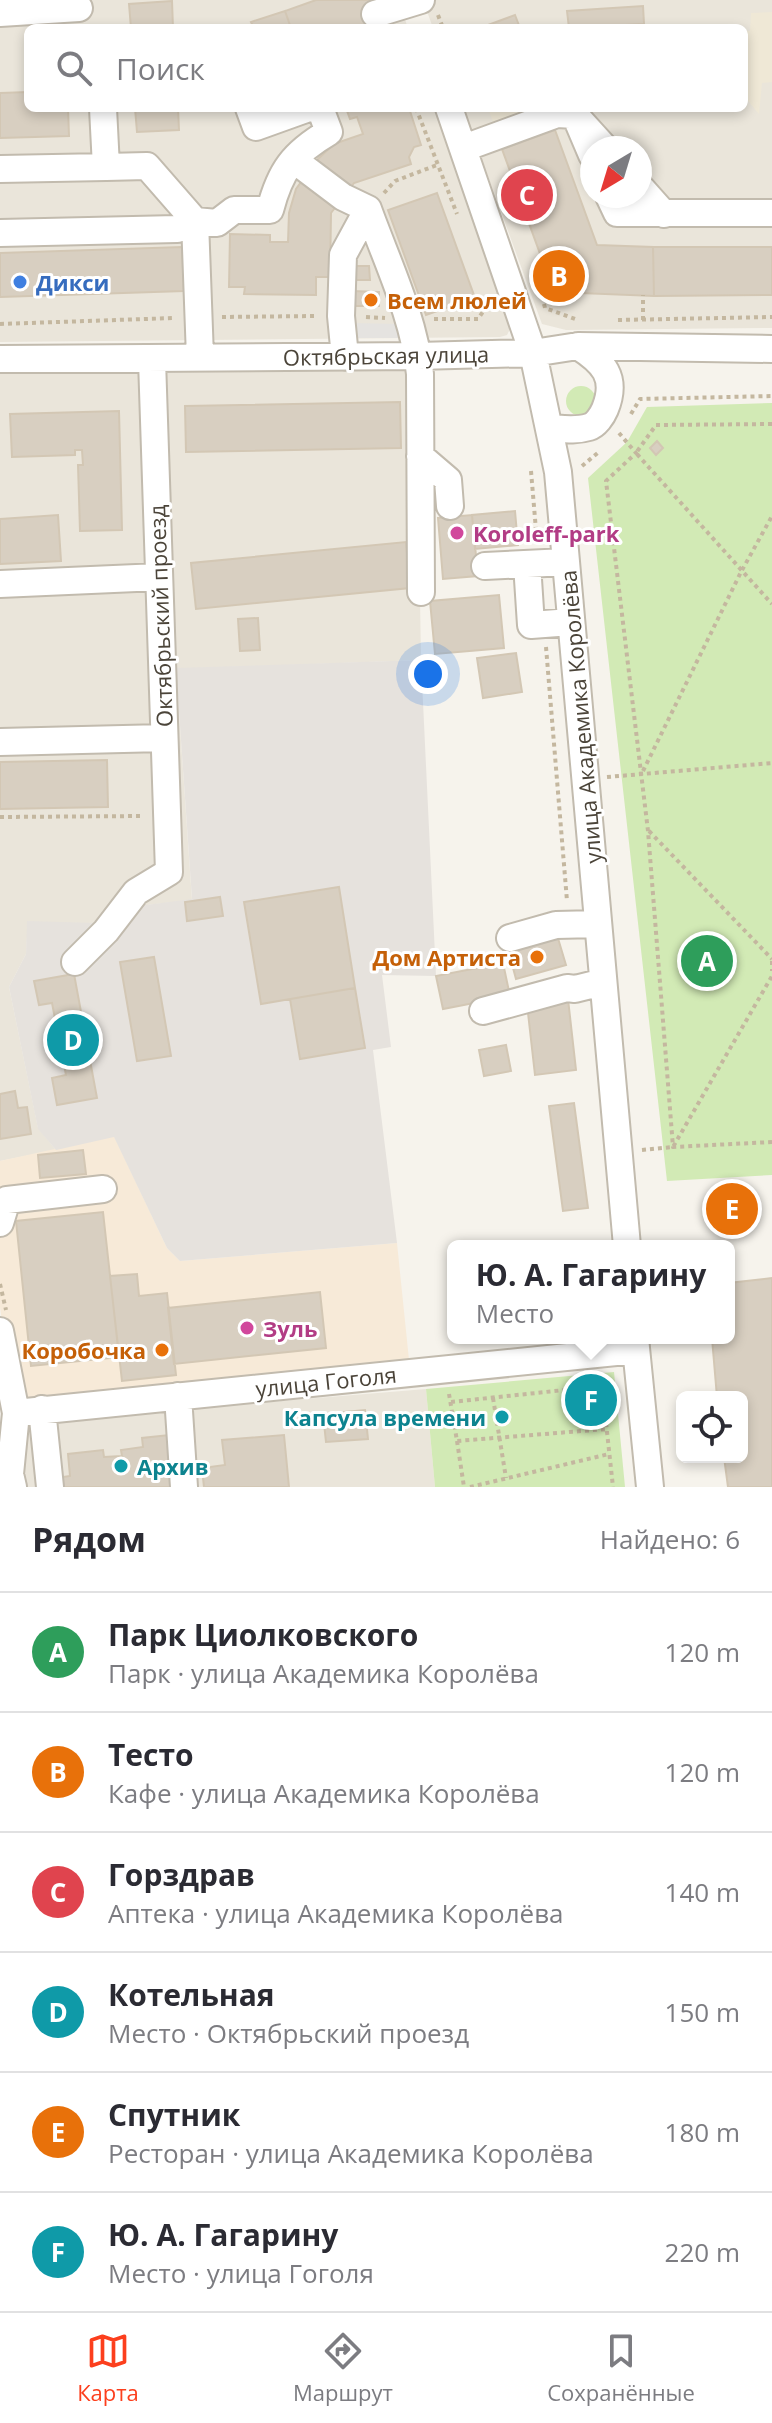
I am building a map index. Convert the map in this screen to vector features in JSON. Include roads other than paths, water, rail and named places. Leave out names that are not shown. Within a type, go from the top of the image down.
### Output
[{"type":"street","points":[[375,14],[414,8]]},
{"type":"street","points":[[0,13],[83,12]]},
{"type":"street","points":[[103,112],[106,167]]},
{"type":"street","points":[[250,112],[256,127],[298,112]]},
{"type":"street","points":[[0,233],[177,229],[195,221],[217,223],[234,210],[270,210],[278,180],[303,147],[329,132],[322,112]]},
{"type":"street","name":"улица Академика Королёва","points":[[450,112],[533,353],[558,472],[626,1240]]},
{"type":"street","points":[[464,148],[557,114],[575,115],[594,136]]},
{"type":"street","points":[[575,115],[584,136]]},
{"type":"street","points":[[294,160],[343,197],[368,209],[408,319],[418,356],[421,592]]},
{"type":"street","points":[[0,169],[147,166],[195,221],[200,357]]},
{"type":"street","points":[[652,200],[664,214]]},
{"type":"street","points":[[615,208],[617,213],[772,213]]},
{"type":"street","points":[[345,357],[341,316],[343,255],[368,209]]},
{"type":"street","points":[[551,428],[572,430],[593,427],[604,414],[610,395],[609,376],[598,359],[578,346]]},
{"type":"street","name":"Октябрьская улица","points":[[0,359],[418,356],[533,353],[578,346],[772,349]]},
{"type":"street","name":"Октябрьский проезд","points":[[75,962],[106,931],[136,892],[169,872],[152,360]]},
{"type":"street","points":[[420,456],[448,480],[450,506]]},
{"type":"street","points":[[485,566],[566,562]]},
{"type":"street","points":[[533,564],[531,625],[571,622]]},
{"type":"street","points":[[0,584],[159,577]]},
{"type":"street","points":[[0,742],[164,738]]},
{"type":"street","points":[[510,938],[556,925],[598,924]]},
{"type":"street","points":[[483,1011],[567,988],[603,982]]},
{"type":"street","points":[[0,1223],[7,1200],[103,1189]]},
{"type":"street","points":[[4,1322],[50,1487]]},
{"type":"street","points":[[628,1347],[650,1487]]},
{"type":"street","name":"улица Гоголя","points":[[29,1411],[628,1347]]},
{"type":"street","points":[[178,1396],[184,1487]]},
{"type":"street","points":[[13,1487],[10,1474],[29,1411]]},
{"type":"place","name":"Горздрав","points":[[527,195]]},
{"type":"place","name":"Тесто","points":[[559,276]]},
{"type":"place","name":"Дикси","points":[[20,282]]},
{"type":"place","name":"Всем люлей","points":[[371,300]]},
{"type":"place","name":"Koroleff-park","points":[[457,533]]},
{"type":"place","name":"Дом Артиста","points":[[537,957]]},
{"type":"place","name":"Парк Циолковского","points":[[707,961]]},
{"type":"place","name":"Котельная","points":[[73,1040]]},
{"type":"place","name":"Спутник","points":[[732,1209]]},
{"type":"place","name":"Зуль","points":[[247,1328]]},
{"type":"place","name":"Коробочка","points":[[162,1350]]},
{"type":"place","name":"Ю. А. Гагарину","points":[[591,1400]]},
{"type":"place","name":"Капсула времени","points":[[502,1417]]},
{"type":"place","name":"Архив","points":[[121,1466]]}]
